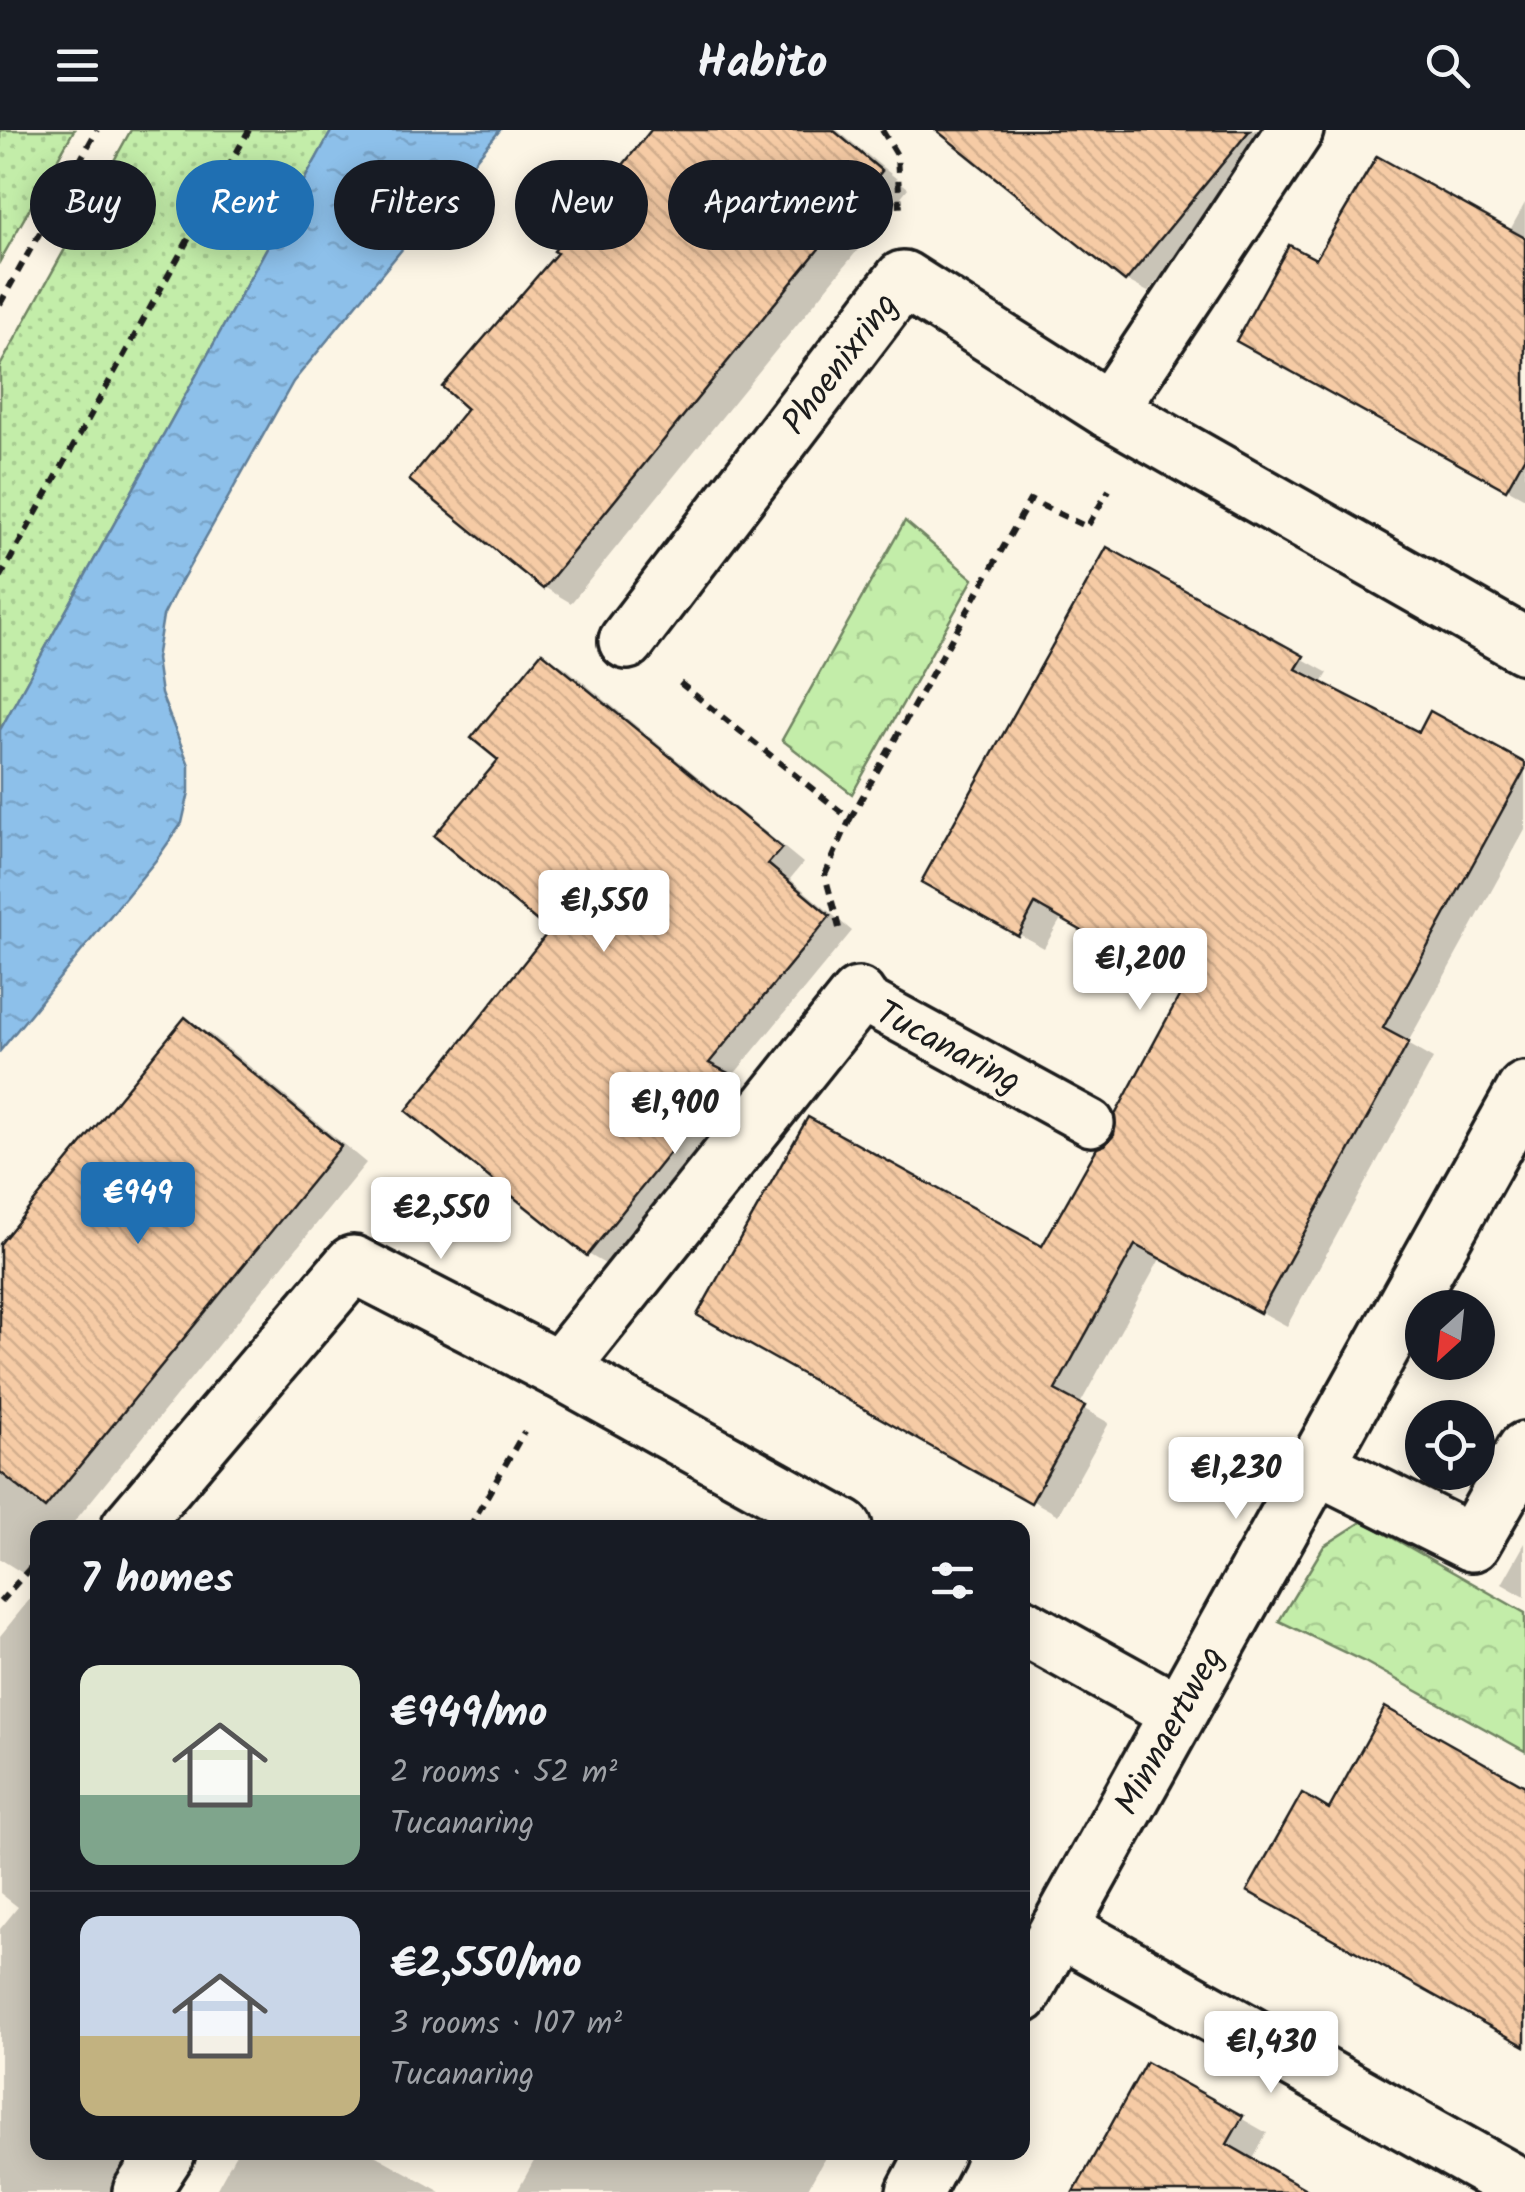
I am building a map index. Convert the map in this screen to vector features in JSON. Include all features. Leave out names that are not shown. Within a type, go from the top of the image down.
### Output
[{"type":"street","points":[[1126,420],[1295,130]]},
{"type":"street","name":"Phoenixring","points":[[627,641],[903,278],[1126,420],[1525,646]]},
{"type":"street","name":"Tucanaring","points":[[559,1370],[858,996]]},
{"type":"street","name":"Minnaertweg","points":[[1030,1981],[1525,1090]]},
{"type":"street","points":[[136,1520],[353,1264],[559,1370],[830,1520]]},
{"type":"street","points":[[1317,1466],[1472,1543],[1525,1450]]},
{"type":"street","points":[[1030,1630],[1177,1712]]},
{"type":"street","points":[[1059,1928],[1525,2189]]},
{"type":"street","points":[[141,2192],[162,2160]]},
{"type":"street","points":[[915,2192],[932,2160]]},
{"type":"lane","name":"Tucanaring","points":[[858,996],[1091,1123]]},
{"type":"path","points":[[0,304],[97,130]]},
{"type":"path","points":[[0,578],[249,130]]},
{"type":"path","points":[[882,130],[897,155],[903,278]]},
{"type":"path","points":[[858,996],[826,875],[850,819],[1030,500],[1087,527],[1126,420]]},
{"type":"path","points":[[627,641],[850,819]]},
{"type":"path","points":[[475,1520],[559,1370]]},
{"type":"path","points":[[0,1602],[30,1568]]},
{"type":"green space","points":[[0,130],[74,130],[57,160],[30,160],[30,208],[0,261]]},
{"type":"green space","points":[[131,130],[332,130],[314,163],[176,160],[176,250],[266,250],[0,730],[0,366],[64,250],[156,250],[156,160],[114,160]]},
{"type":"green space","points":[[905,521],[973,579],[852,794],[782,740]]},
{"type":"green space","points":[[1363,1521],[1525,1613],[1525,1751],[1365,1662],[1279,1621],[1324,1546]]},
{"type":"water","points":[[332,130],[500,130],[475,160],[334,160],[334,250],[401,250],[293,382],[163,616],[156,659],[161,694],[189,765],[189,792],[182,823],[0,1051],[0,730],[266,250],[314,250],[314,163]]},
{"type":"building","points":[[651,130],[833,130],[869,160],[668,160],[668,250],[818,250],[543,589],[409,480],[467,409],[442,387],[557,253],[555,250],[648,250],[648,160],[627,160]]},
{"type":"building","points":[[936,130],[1250,130],[1125,282]]},
{"type":"building","points":[[1377,156],[1525,238],[1525,456],[1506,490],[1236,341],[1289,245],[1316,259]]},
{"type":"building","points":[[1107,547],[1304,656],[1296,669],[1419,732],[1430,711],[1525,763],[1525,769],[1383,1028],[1409,1042],[1260,1313],[1135,1245],[1055,1390],[1085,1406],[1031,1503],[697,1315],[808,1117],[1042,1246],[1097,1148],[1114,1135],[1115,1115],[1183,989],[1035,904],[1018,936],[921,882]]},
{"type":"building","points":[[542,652],[782,848],[768,864],[830,916],[709,1063],[732,1075],[587,1256],[406,1111],[549,931],[434,836],[498,760],[471,738]]},
{"type":"building","points":[[185,1017],[341,1146],[45,1508],[0,1472],[0,1244]]},
{"type":"building","points":[[1385,1707],[1525,1786],[1525,2046],[1247,1891],[1302,1793],[1329,1809]]},
{"type":"building","points":[[1146,2062],[1243,2116],[1227,2144],[1311,2192],[1074,2192]]}]
